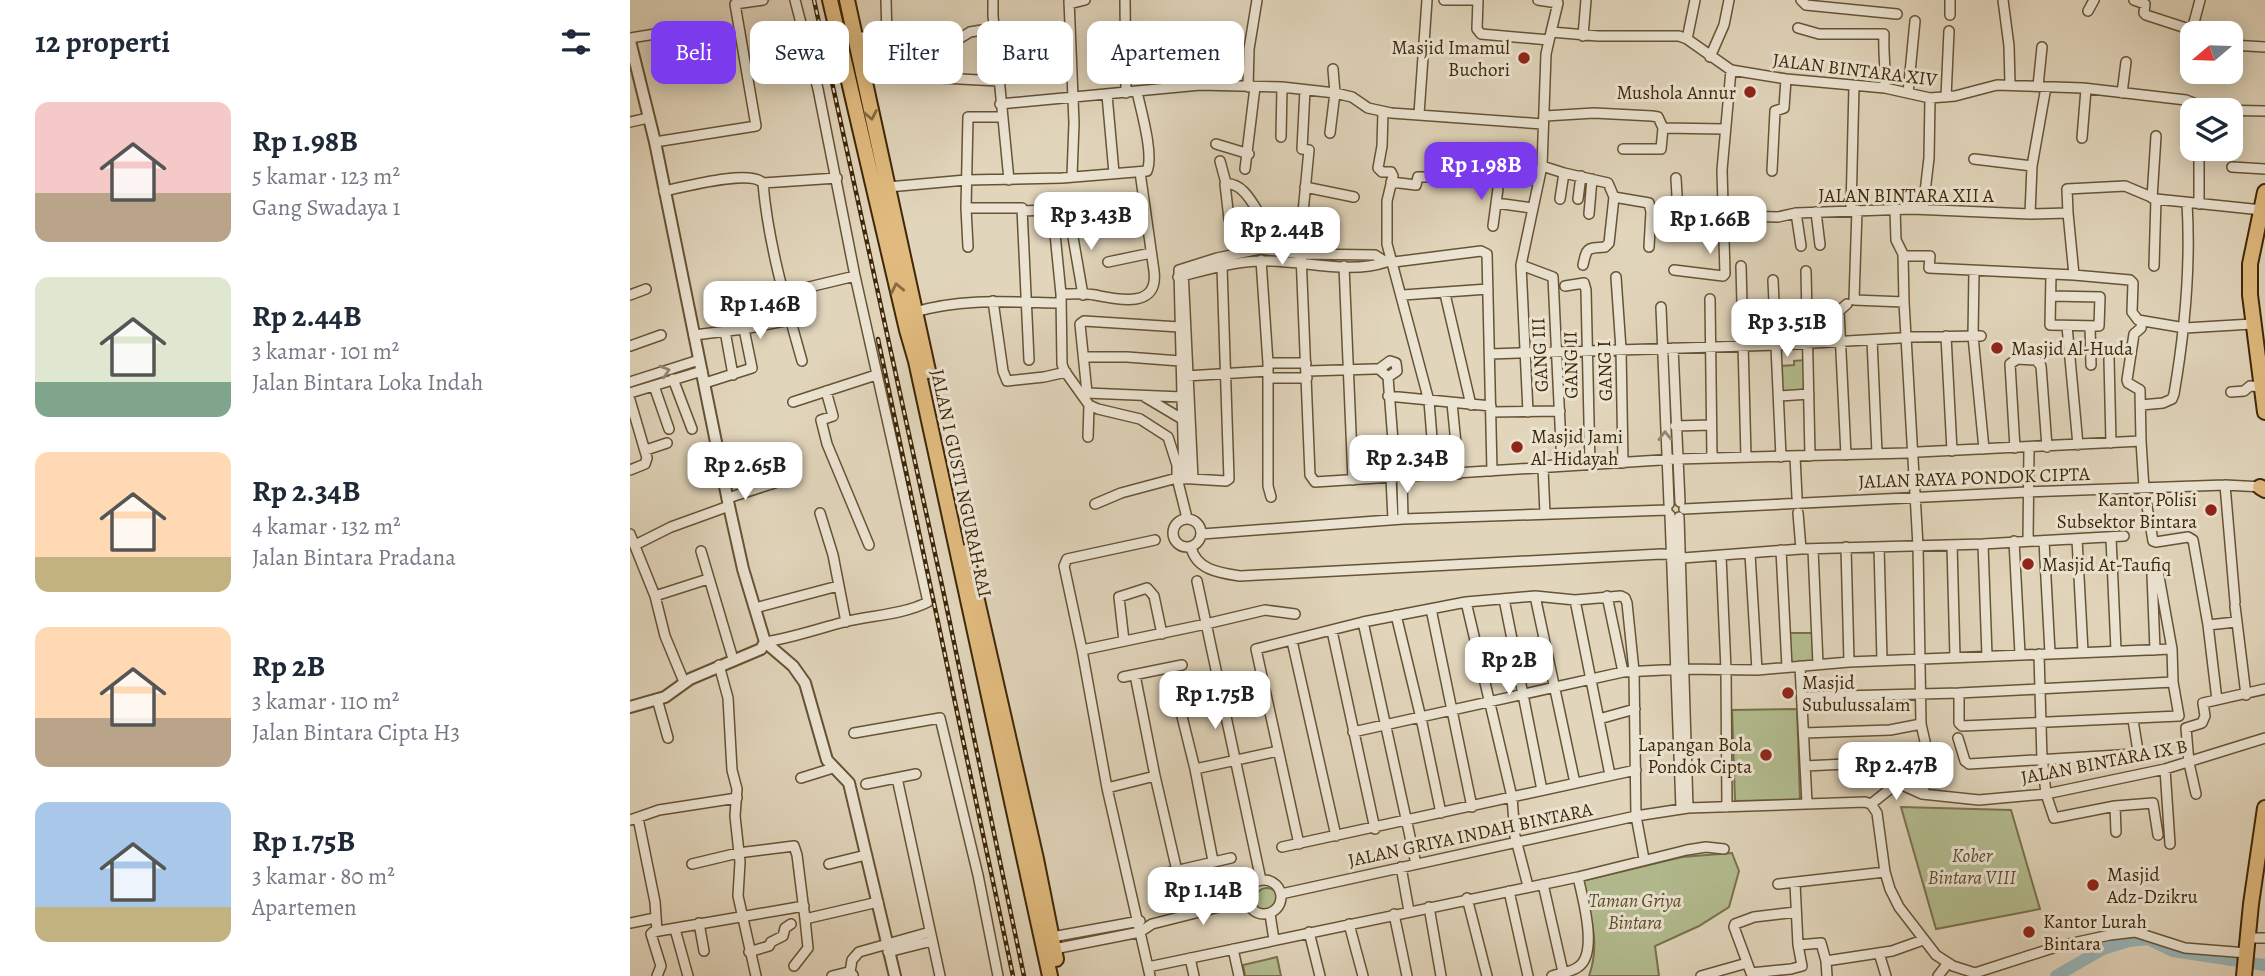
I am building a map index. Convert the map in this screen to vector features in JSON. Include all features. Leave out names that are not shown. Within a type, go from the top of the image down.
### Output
[{"type":"main road","name":"JALAN I GUSTI NGURAH RAI","points":[[830,0],[835,21]]},
{"type":"main road","name":"JALAN I GUSTI NGURAH RAI","points":[[847,0],[915,312],[975,613]]},
{"type":"main road","points":[[849,35],[855,37]]},
{"type":"main road","name":"JALAN I GUSTI NGURAH RAI","points":[[849,83],[1060,976]]},
{"type":"main road","points":[[2265,192],[2250,264],[2252,324],[2261,359],[2265,412]]},
{"type":"main road","points":[[2245,965],[2261,866],[2265,808]]},
{"type":"main road","name":"JALAN I GUSTI NGURAH RAI","points":[[1031,860],[1050,976]]},
{"type":"street","points":[[655,142],[756,126],[735,4],[763,0]]},
{"type":"street","points":[[765,642],[845,622],[909,610],[928,602],[876,375],[818,89],[795,0]]},
{"type":"street","points":[[886,0],[887,21]]},
{"type":"street","points":[[993,0],[994,21]]},
{"type":"street","points":[[1069,21],[1069,2],[1086,0]]},
{"type":"street","points":[[1125,0],[1125,21]]},
{"type":"street","points":[[1245,169],[1249,154],[1252,87],[1249,49],[1257,0]]},
{"type":"street","points":[[1419,114],[1427,0]]},
{"type":"street","points":[[1447,0],[1478,0],[1480,34],[1679,36],[1687,39],[1695,0]]},
{"type":"street","points":[[1528,412],[1521,265],[1542,166],[1546,54],[1558,2],[1538,0]]},
{"type":"street","points":[[1583,36],[1586,0]]},
{"type":"street","points":[[1710,57],[1724,25],[1729,0]]},
{"type":"street","points":[[1801,0],[1806,5],[1897,14]]},
{"type":"street","points":[[1950,0],[1950,15]]},
{"type":"street","points":[[2003,0],[2010,84]]},
{"type":"street","points":[[2088,11],[2094,0]]},
{"type":"street","points":[[2134,0],[2145,2],[2146,15],[2180,27]]},
{"type":"street","points":[[2195,21],[2200,0]]},
{"type":"street","points":[[1908,93],[1914,21]]},
{"type":"street","points":[[1798,28],[1819,34],[1884,34],[1885,88]]},
{"type":"street","points":[[1946,97],[1949,31]]},
{"type":"street","points":[[651,35],[630,40],[633,67],[655,142],[744,569],[765,642],[793,666],[805,683],[827,760],[849,783],[895,976]]},
{"type":"street","points":[[855,37],[863,37]]},
{"type":"street","name":"JALAN BINTARA XIV","points":[[1687,39],[1731,70],[1786,79],[1885,88],[1930,98],[2010,84],[2180,99]]},
{"type":"street","points":[[2244,46],[2265,47]]},
{"type":"street","points":[[2030,214],[2032,166],[2042,87],[2042,47]]},
{"type":"street","points":[[2122,93],[2126,62]]},
{"type":"street","points":[[1330,132],[1335,93],[1333,69]]},
{"type":"street","points":[[1674,270],[1724,276],[1724,129],[1731,70]]},
{"type":"street","points":[[1772,170],[1774,111],[1784,108],[1786,79]]},
{"type":"street","points":[[999,84],[1009,180]]},
{"type":"street","points":[[1072,84],[1074,123],[1072,176]]},
{"type":"street","points":[[1126,84],[1126,93]]},
{"type":"street","points":[[1000,104],[1175,86],[1282,87],[1335,93],[1352,97],[1368,108],[1419,114],[1544,120],[1594,113],[1658,117],[1663,128],[1661,149],[1623,149]]},
{"type":"street","points":[[1854,86],[1854,300],[1904,302]]},
{"type":"street","points":[[1281,137],[1282,87]]},
{"type":"street","points":[[2082,138],[2085,89]]},
{"type":"street","points":[[1305,90],[1302,149],[1308,150],[1301,259],[1311,479],[1319,483],[1671,459],[1908,453]]},
{"type":"street","points":[[888,187],[966,180],[1009,180],[1147,171],[1149,166],[1137,92]]},
{"type":"street","points":[[1107,95],[1114,173]]},
{"type":"street","points":[[1923,209],[1929,158],[1930,98]]},
{"type":"street","points":[[1382,111],[1382,146],[1378,168],[1382,172],[1392,173],[1387,201],[1387,244],[1403,295],[1429,401],[1436,475]]},
{"type":"street","name":"JALAN BINTARA XIV","points":[[2243,111],[2265,111]]},
{"type":"street","points":[[968,247],[968,117],[1002,117]]},
{"type":"street","points":[[630,122],[648,118]]},
{"type":"street","points":[[1663,128],[1724,129]]},
{"type":"street","points":[[2154,266],[2156,136]]},
{"type":"street","points":[[1216,144],[1249,154]]},
{"type":"street","points":[[1974,159],[2032,166]]},
{"type":"street","points":[[1220,161],[1226,183],[1224,188],[1228,219],[1260,215],[1302,223]]},
{"type":"street","points":[[2199,161],[2199,204]]},
{"type":"street","name":"JALAN BINTARA XII A","points":[[1542,166],[1608,183],[1612,187],[1614,197],[1649,203],[1651,212],[1778,217],[1796,213],[1895,209],[2068,213]]},
{"type":"street","points":[[2232,167],[2265,169]]},
{"type":"street","points":[[915,312],[937,306],[993,301],[1026,302],[1083,295],[1122,301],[1142,298],[1155,280],[1140,172]]},
{"type":"street","points":[[1560,199],[1563,173]]},
{"type":"street","points":[[1391,182],[1416,185],[1418,177],[1470,177],[1475,174],[1539,181]]},
{"type":"street","points":[[1578,199],[1581,176]]},
{"type":"street","points":[[664,191],[740,178],[756,178],[763,183],[836,178]]},
{"type":"street","points":[[1676,178],[1678,214]]},
{"type":"street","points":[[1589,214],[1592,179]]},
{"type":"street","points":[[1493,226],[1499,181]]},
{"type":"street","points":[[763,183],[764,203],[802,361]]},
{"type":"street","points":[[1226,183],[1240,188],[1260,215]]},
{"type":"street","points":[[2074,275],[2066,191],[2068,188],[2125,186],[2154,198],[2263,210]]},
{"type":"street","points":[[1305,187],[1354,197]]},
{"type":"street","points":[[1583,265],[1590,248],[1605,247],[1609,243],[1614,197]]},
{"type":"street","points":[[1496,203],[1532,208]]},
{"type":"street","points":[[2140,405],[2163,403],[2172,399],[2185,328],[2188,286],[2187,203]]},
{"type":"street","points":[[966,208],[1020,207],[1022,211],[1029,360]]},
{"type":"street","points":[[1895,209],[1896,240],[1903,256],[1918,546],[1920,724],[1931,768],[1922,794]]},
{"type":"street","points":[[1022,211],[1048,210],[1053,214],[1062,365],[1066,372],[1089,405],[1098,410],[1140,419],[1163,433],[1168,438],[1185,479]]},
{"type":"street","points":[[1649,247],[1651,212]]},
{"type":"street","points":[[1816,212],[1820,245]]},
{"type":"street","points":[[1796,213],[1801,246]]},
{"type":"street","points":[[1069,214],[1083,295]]},
{"type":"street","points":[[1181,274],[1257,249],[1301,259],[1344,266],[1375,265],[1386,261],[1375,255],[1301,259],[1261,260],[1181,274]]},
{"type":"street","points":[[1394,262],[1486,252],[1489,257],[1492,471]]},
{"type":"street","points":[[1108,262],[1151,253]]},
{"type":"street","points":[[1903,256],[1930,256],[1929,268],[2074,275],[2132,281],[2132,312],[2134,317],[2142,321],[2185,328],[2252,324]]},
{"type":"street","points":[[1261,260],[1268,371],[1268,486],[1271,496]]},
{"type":"street","name":"GANG III","points":[[1521,265],[1553,276],[1562,466]]},
{"type":"street","points":[[1344,266],[1353,481]]},
{"type":"street","points":[[1741,266],[1746,457]]},
{"type":"street","points":[[1095,504],[1121,493],[1185,479],[1229,480],[1222,267]]},
{"type":"street","points":[[1806,271],[1810,456]]},
{"type":"street","points":[[1974,271],[1984,449]]},
{"type":"street","points":[[1181,274],[1179,327],[1180,361],[1185,376],[1182,419],[1187,518]]},
{"type":"street","points":[[1181,274],[1185,479]]},
{"type":"street","points":[[2051,274],[2050,325],[2097,327],[2100,323],[2100,297],[2051,296]]},
{"type":"street","points":[[784,293],[855,276]]},
{"type":"street","name":"GANG I","points":[[1616,277],[1622,349],[1623,463]]},
{"type":"street","points":[[1773,280],[1781,457]]},
{"type":"street","name":"GANG II","points":[[1565,286],[1585,284],[1590,465]]},
{"type":"street","points":[[630,295],[646,289]]},
{"type":"street","points":[[1403,295],[1488,289]]},
{"type":"street","points":[[1445,293],[1471,404]]},
{"type":"street","points":[[1710,299],[1712,458]]},
{"type":"street","points":[[993,301],[1003,371],[1007,381],[1066,372]]},
{"type":"street","points":[[1846,455],[1839,311],[1847,304]]},
{"type":"street","points":[[1661,307],[1668,348],[1675,426],[1671,459]]},
{"type":"street","points":[[694,335],[790,320]]},
{"type":"street","points":[[1179,327],[1084,321],[1080,324],[1087,393],[1182,397]]},
{"type":"street","points":[[2142,321],[2141,328],[2134,334],[2127,380],[2140,390],[2144,488],[2153,541],[2188,537],[2193,539],[2208,625],[2217,701]]},
{"type":"street","points":[[2067,326],[2078,445]]},
{"type":"street","points":[[2090,326],[2091,365]]},
{"type":"street","points":[[705,383],[752,368],[744,329]]},
{"type":"street","points":[[725,331],[733,375]]},
{"type":"street","points":[[630,346],[661,335]]},
{"type":"street","points":[[1946,336],[1952,451]]},
{"type":"street","points":[[1490,354],[1977,336]]},
{"type":"street","points":[[1872,340],[1877,453]]},
{"type":"street","points":[[1668,348],[1671,459],[1678,556],[1685,808]]},
{"type":"street","points":[[1084,357],[1180,361]]},
{"type":"street","points":[[2015,448],[2010,364],[2017,359],[2036,360],[2041,366],[2047,447]]},
{"type":"street","points":[[2109,359],[2111,443]]},
{"type":"street","points":[[1185,376],[1379,369],[1390,360],[1396,363],[1397,371],[1388,377]]},
{"type":"street","points":[[701,366],[673,379],[633,392],[631,379],[701,366]]},
{"type":"street","points":[[1379,369],[1388,377],[1395,467],[1391,478],[1398,519]]},
{"type":"street","points":[[1268,371],[1307,370]]},
{"type":"street","points":[[793,402],[876,375]]},
{"type":"street","points":[[673,379],[692,429]]},
{"type":"street","points":[[654,386],[668,429]]},
{"type":"street","points":[[2231,392],[2244,391],[2250,386],[2262,387]]},
{"type":"street","points":[[826,391],[833,415],[832,418],[821,420],[827,444],[869,545]]},
{"type":"street","points":[[1780,396],[1809,394]]},
{"type":"street","points":[[1388,396],[1471,404],[1491,409],[1560,411]]},
{"type":"street","points":[[1144,397],[1182,419]]},
{"type":"street","points":[[630,400],[634,428],[648,458],[645,464],[630,470]]},
{"type":"street","points":[[1452,403],[1459,474]]},
{"type":"street","points":[[1088,437],[1089,405]]},
{"type":"street","points":[[1675,426],[1711,425]]},
{"type":"street","points":[[1918,452],[2141,441]]},
{"type":"street","points":[[646,450],[667,443]]},
{"type":"street","points":[[2028,540],[2029,448]]},
{"type":"street","points":[[1795,457],[1797,497]]},
{"type":"street","points":[[1395,467],[1402,478],[1398,519]]},
{"type":"street","points":[[1542,468],[1545,514]]},
{"type":"street","points":[[635,545],[729,502],[793,477]]},
{"type":"street","points":[[2225,485],[2236,622],[2246,695]]},
{"type":"street","name":"JALAN RAYA PONDOK CIPTA","points":[[1202,534],[1398,519],[1675,510],[2027,492],[2225,485],[2263,488]]},
{"type":"street","points":[[820,513],[833,555],[845,622]]},
{"type":"street","points":[[1798,513],[1801,549]]},
{"type":"street","points":[[1187,518],[1198,523],[1202,534],[1197,544],[1182,547],[1173,536],[1176,524],[1187,518]]},
{"type":"street","points":[[630,534],[684,682]]},
{"type":"street","points":[[1191,547],[1194,558],[1206,568],[1240,576],[2124,536]]},
{"type":"street","points":[[2111,538],[2116,650]]},
{"type":"street","points":[[2077,539],[2083,652]]},
{"type":"street","points":[[1154,540],[1067,559],[1064,562],[1107,788],[1149,971],[1233,948],[1578,877],[1644,859],[1697,848],[1724,849]]},
{"type":"street","points":[[2014,541],[2020,654]]},
{"type":"street","points":[[2044,541],[2050,653]]},
{"type":"street","points":[[1983,544],[1987,656]]},
{"type":"street","points":[[1952,545],[1955,657]]},
{"type":"street","points":[[1846,547],[1849,662]]},
{"type":"street","points":[[1879,547],[1882,660]]},
{"type":"street","points":[[1813,549],[1818,664]]},
{"type":"street","points":[[1781,550],[1787,667]]},
{"type":"street","points":[[701,551],[733,659]]},
{"type":"street","points":[[1750,554],[1757,670]]},
{"type":"street","points":[[1721,556],[1726,670],[1727,807]]},
{"type":"street","points":[[1959,693],[1959,723],[1962,726],[2179,716],[2173,682],[2172,649],[2158,571],[2152,574],[2155,650]]},
{"type":"street","points":[[654,596],[708,579]]},
{"type":"street","points":[[1198,582],[1261,880]]},
{"type":"street","points":[[755,608],[838,586]]},
{"type":"street","points":[[1124,641],[1119,597],[1147,588],[1154,596],[1162,634]]},
{"type":"street","points":[[1535,596],[1575,783]]},
{"type":"street","points":[[1299,844],[1255,651],[1258,648],[1363,622],[1466,602],[1535,596],[1574,600],[1607,596],[1623,597],[1626,600],[1634,671],[1636,816],[1644,859]]},
{"type":"street","points":[[1607,596],[1623,672]]},
{"type":"street","points":[[1504,599],[1542,790]]},
{"type":"street","points":[[1574,600],[1610,775]]},
{"type":"street","points":[[1466,602],[1513,797],[1516,842],[1528,886]]},
{"type":"street","points":[[1431,609],[1472,807]]},
{"type":"street","points":[[1082,650],[1265,610],[1295,614]]},
{"type":"street","points":[[1396,615],[1441,813]]},
{"type":"street","points":[[1363,622],[1416,864]]},
{"type":"street","points":[[2208,625],[2236,622]]},
{"type":"street","points":[[1332,631],[1376,829]]},
{"type":"street","points":[[1292,641],[1336,836]]},
{"type":"street","points":[[630,707],[665,697],[684,682],[761,649],[765,642]]},
{"type":"street","points":[[1353,733],[1623,672],[1680,669],[1757,670],[1882,660],[2172,649]]},
{"type":"street","points":[[2039,654],[2043,762],[2046,794],[2052,815],[2055,818],[2153,803],[2158,835]]},
{"type":"street","points":[[719,665],[728,698],[732,770],[737,789],[735,816],[740,862],[737,889],[756,976]]},
{"type":"street","points":[[1123,677],[1182,665]]},
{"type":"street","points":[[1800,666],[1807,803]]},
{"type":"street","points":[[1170,668],[1195,769],[1213,861]]},
{"type":"street","points":[[1135,675],[1177,871]]},
{"type":"street","points":[[1801,697],[1959,693],[2173,682]]},
{"type":"street","points":[[2196,794],[2189,763],[2186,727],[2204,720],[2203,703],[2265,690]]},
{"type":"street","points":[[657,699],[668,738]]},
{"type":"street","points":[[1599,719],[1635,709]]},
{"type":"street","points":[[854,733],[940,718],[978,874],[998,976]]},
{"type":"street","points":[[1958,738],[1965,761],[1969,764],[2043,762],[2137,753],[2133,719]]},
{"type":"street","points":[[1804,733],[1890,730],[1920,724]]},
{"type":"street","name":"JALAN BINTARA IX B","points":[[1871,804],[1894,787],[1904,786],[1922,794],[1979,800],[2046,794],[2189,763],[2265,738]]},
{"type":"street","points":[[1195,769],[1279,751]]},
{"type":"street","points":[[1805,766],[1908,761]]},
{"type":"street","points":[[802,778],[833,768]]},
{"type":"street","points":[[2165,769],[2170,844]]},
{"type":"street","points":[[1282,847],[1376,829],[1636,770]]},
{"type":"street","points":[[866,784],[916,774]]},
{"type":"street","points":[[1107,788],[1155,776]]},
{"type":"street","points":[[897,778],[940,976]]},
{"type":"street","points":[[657,932],[655,902],[634,819],[660,810],[737,798]]},
{"type":"street","name":"JALAN GRIYA INDAH BINTARA","points":[[1281,894],[1636,816],[1685,808],[1807,803],[1871,804]]},
{"type":"street","points":[[1871,804],[1880,823],[1880,847],[1890,889],[1899,907],[1941,960],[1976,974],[2059,946],[2127,933],[2148,935],[2245,965]]},
{"type":"street","points":[[2115,807],[2116,832]]},
{"type":"street","points":[[692,864],[738,853],[795,847],[808,948],[794,966]]},
{"type":"street","points":[[829,864],[866,855]]},
{"type":"street","points":[[1158,875],[1231,858]]},
{"type":"street","points":[[1401,867],[1409,911]]},
{"type":"street","points":[[1778,884],[1885,872]]},
{"type":"street","points":[[1543,884],[1558,974],[1583,964],[1589,938],[1578,877]]},
{"type":"street","points":[[1261,880],[1272,881],[1281,894],[1279,906],[1270,914],[1258,914],[1247,901],[1251,885],[1261,880]]},
{"type":"street","points":[[1795,883],[1798,945],[1802,966],[1753,974],[1735,924],[1754,917],[1796,912]]},
{"type":"street","points":[[1509,891],[1528,976]]},
{"type":"street","points":[[1467,898],[1487,976]]},
{"type":"street","points":[[1053,943],[1085,942],[1140,932],[1152,924],[1247,901]]},
{"type":"street","points":[[805,919],[878,902]]},
{"type":"street","points":[[657,976],[661,965],[651,934],[741,915],[804,906]]},
{"type":"street","points":[[1429,907],[1441,976]]},
{"type":"street","points":[[1270,914],[1273,940]]},
{"type":"street","points":[[1394,914],[1407,976]]},
{"type":"street","points":[[630,923],[655,918]]},
{"type":"street","points":[[1053,943],[1082,931],[1137,920],[1152,924]]},
{"type":"street","points":[[699,923],[704,951]]},
{"type":"street","points":[[749,952],[769,946],[783,936],[785,928],[791,924]]},
{"type":"street","points":[[1349,924],[1363,976]]},
{"type":"street","points":[[676,929],[688,976]]},
{"type":"street","points":[[1082,931],[1085,942]]},
{"type":"street","points":[[1309,932],[1320,976]]},
{"type":"street","points":[[832,976],[852,974],[855,955],[931,936]]},
{"type":"street","points":[[2248,938],[2265,938]]},
{"type":"street","points":[[1826,961],[1900,950],[1923,940]]},
{"type":"street","points":[[1798,945],[1821,943],[1827,976]]},
{"type":"street","points":[[1233,948],[1239,976]]},
{"type":"street","points":[[1880,953],[1886,976]]},
{"type":"street","points":[[1190,958],[1194,976]]},
{"type":"street","points":[[1700,976],[1747,963]]},
{"type":"street","points":[[1938,976],[1948,963]]},
{"type":"green space","points":[[1805,360],[1807,393],[1782,395],[1781,366],[1794,365],[1794,361]]},
{"type":"green space","points":[[1787,633],[1814,633],[1815,662],[1788,663]]},
{"type":"green space","name":"Lapangan Bola Pondok Cipta","points":[[1797,709],[1800,800],[1735,801],[1732,710]]},
{"type":"green space","name":"Kober Bintara VIII","points":[[1901,807],[2011,810],[2040,909],[1936,929]]},
{"type":"green space","name":"Taman Griya Bintara","points":[[1732,853],[1739,871],[1729,907],[1699,926],[1655,946],[1659,976],[1589,976],[1594,940],[1582,881],[1682,857]]},
{"type":"green space","points":[[1267,888],[1278,895],[1279,900],[1272,911],[1267,912],[1256,905],[1255,900],[1262,889]]},
{"type":"green space","points":[[1277,957],[1281,976],[1245,976],[1243,965]]},
{"type":"waterway","points":[[2056,976],[2103,949],[2129,941],[2148,939],[2173,951],[2265,965]]},
{"type":"railway","points":[[814,0],[1024,976]]},
{"type":"railway","points":[[878,339],[1013,976]]},
{"type":"place","name":"Masjid Imamul Buchori","points":[[1524,58]]},
{"type":"place","name":"Mushola Annur","points":[[1750,92]]},
{"type":"place","name":"Masjid Al-Huda","points":[[1997,348]]},
{"type":"place","name":"Masjid Jami Al-Hidayah","points":[[1517,447]]},
{"type":"place","name":"Kantor Polisi Subsektor Bintara","points":[[2211,510]]},
{"type":"place","name":"Masjid At-Taufiq","points":[[2028,564]]},
{"type":"place","name":"Masjid Subulussalam","points":[[1788,693]]},
{"type":"place","name":"Lapangan Bola Pondok Cipta","points":[[1766,755]]},
{"type":"place","name":"Masjid Adz-Dzikru","points":[[2093,885]]},
{"type":"place","name":"Kantor Lurah Bintara","points":[[2029,932]]}]
